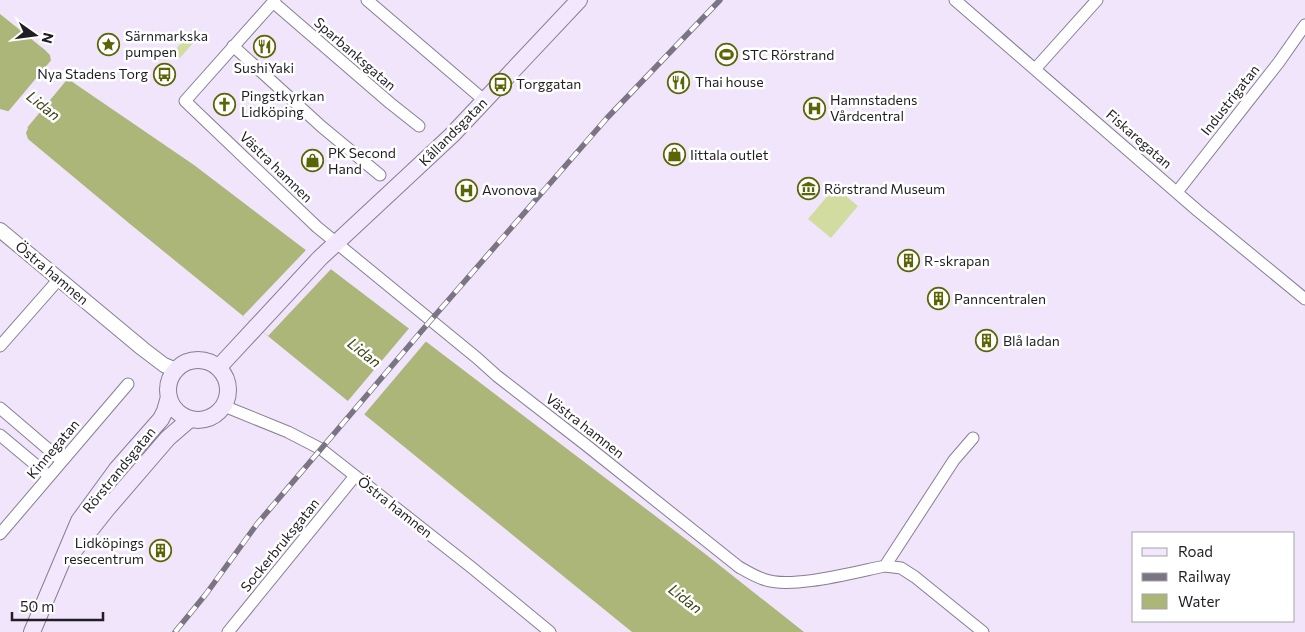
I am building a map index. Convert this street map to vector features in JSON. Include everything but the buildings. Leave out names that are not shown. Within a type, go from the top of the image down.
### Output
[{"type":"main road","name":"Kållandsgatan","points":[[218,368],[255,326],[336,242],[409,176],[485,101],[576,1]]},
{"type":"main road","points":[[201,360],[218,368],[225,376],[228,396],[218,414],[200,421],[190,420],[176,411],[169,397],[168,386],[176,370],[183,364],[201,360]]},
{"type":"main road","name":"Rörstrandsgatan","points":[[32,632],[80,520],[117,469],[160,419],[165,411],[169,397]]},
{"type":"main road","name":"Rörstrandsgatan","points":[[58,571],[157,450],[190,420]]},
{"type":"street","points":[[367,0],[485,101]]},
{"type":"street","name":"Fiskaregatan","points":[[955,0],[1305,300]]},
{"type":"street","points":[[1036,68],[1097,0]]},
{"type":"street","points":[[274,1],[234,46],[309,115],[380,175]]},
{"type":"street","name":"Sparbanksgatan","points":[[274,1],[390,104],[419,126]]},
{"type":"street","name":"Industrigatan","points":[[1177,192],[1279,62],[1305,25]]},
{"type":"street","name":"Västra hamnen","points":[[234,46],[185,101],[318,227],[497,376],[738,567],[764,580],[807,581],[885,566]]},
{"type":"street","name":"Östra hamnen","points":[[0,230],[143,349],[164,365],[176,370]]},
{"type":"street","points":[[0,346],[59,279]]},
{"type":"street","name":"Kinnegatan","points":[[0,534],[128,384]]},
{"type":"street","name":"Östra hamnen","points":[[224,406],[309,442],[471,567],[550,632]]},
{"type":"street","points":[[0,408],[62,461]]},
{"type":"street","points":[[0,436],[49,476]]},
{"type":"street","points":[[972,438],[954,460],[885,566],[901,568],[915,576],[983,632]]},
{"type":"street","name":"Sockerbruksgatan","points":[[228,632],[355,476]]},
{"type":"shaded area","points":[[193,29],[200,35],[180,58],[175,54],[175,50]]},
{"type":"shaded area","points":[[835,187],[858,206],[831,238],[808,219]]},
{"type":"water","name":"Lidan","points":[[0,14],[45,50],[50,55],[51,61],[71,81],[194,165],[704,553],[804,632],[632,632],[28,139],[26,133],[28,128],[11,112],[0,109]]},
{"type":"pier","points":[[53,58],[70,76],[26,129],[7,113]]},
{"type":"pier","points":[[307,249],[332,268],[268,336],[243,316]]},
{"type":"pier","points":[[411,326],[428,339],[362,417],[347,402]]},
{"type":"railway","points":[[175,632],[206,594],[257,524],[431,320],[607,118],[720,0]]},
{"type":"place","name":"Särnmarkska pumpen","points":[[109,44]]},
{"type":"place","name":"SushiYaki","points":[[264,46]]},
{"type":"place","name":"STC Rörstrand","points":[[726,55]]},
{"type":"place","name":"Nya Stadens Torg","points":[[164,74]]},
{"type":"place","name":"Thai house","points":[[679,82]]},
{"type":"place","name":"Torggatan","points":[[500,84]]},
{"type":"place","name":"Pingstkyrkan Lidköping","points":[[225,104]]},
{"type":"place","name":"Hamnstadens Vårdcentral","points":[[814,108]]},
{"type":"place","name":"Iittala outlet","points":[[674,155]]},
{"type":"place","name":"PK Second Hand","points":[[312,161]]},
{"type":"place","name":"Rörstrand Museum","points":[[808,189]]},
{"type":"place","name":"Avonova","points":[[466,190]]},
{"type":"place","name":"R-skrapan","points":[[908,261]]},
{"type":"place","name":"Panncentralen","points":[[938,299]]},
{"type":"place","name":"Blå ladan","points":[[987,341]]},
{"type":"place","name":"Lidköpings resecentrum","points":[[160,551]]}]
